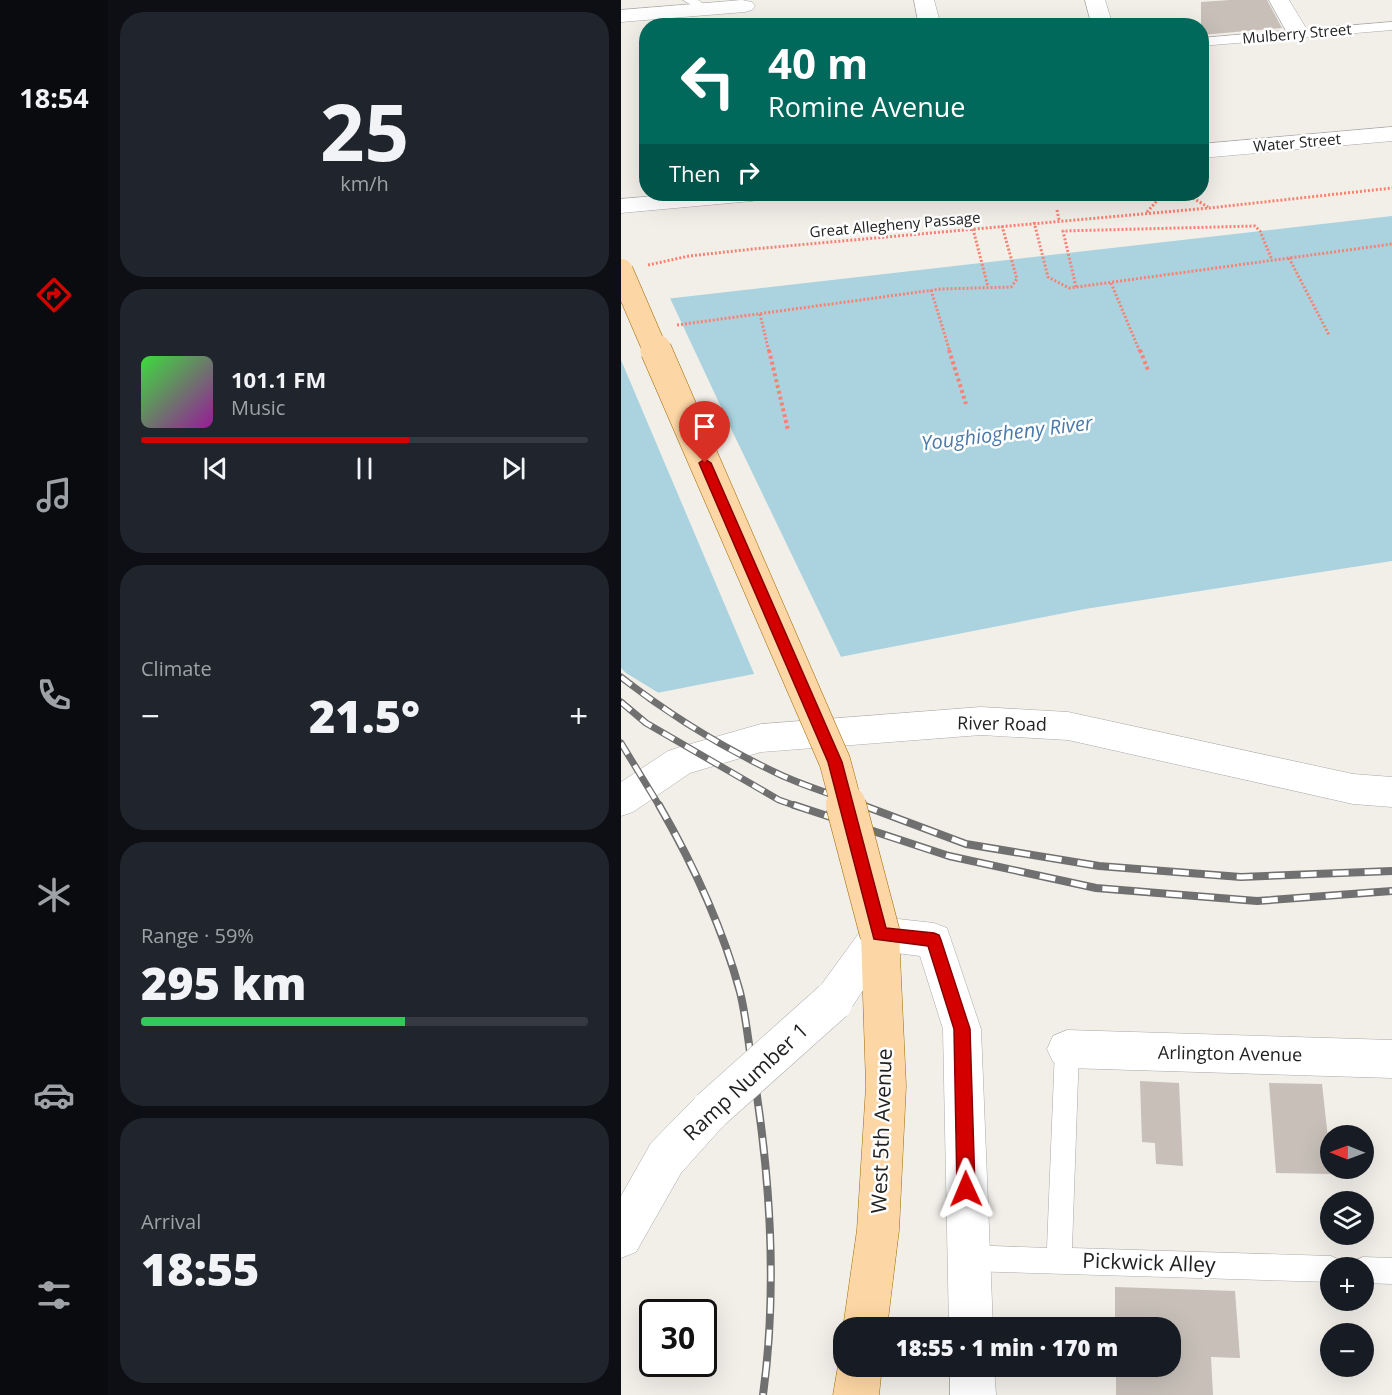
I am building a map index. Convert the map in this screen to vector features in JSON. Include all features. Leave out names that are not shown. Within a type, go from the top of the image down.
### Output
[{"type":"main road","name":"West 5th Avenue","points":[[632,268],[835,762],[880,934],[886,1086],[878,1230],[866,1317]]},
{"type":"main road","points":[[856,1395],[858,1377]]},
{"type":"street","points":[[924,0],[928,18]]},
{"type":"street","points":[[1095,0],[1101,18]]},
{"type":"street","points":[[1279,0],[1298,33]]},
{"type":"street","points":[[621,16],[697,4],[745,10]]},
{"type":"street","name":"Water Street","points":[[1209,150],[1392,135]]},
{"type":"street","points":[[621,206],[676,201]]},
{"type":"street","name":"River Road","points":[[621,801],[680,761],[761,738],[981,721],[1068,726],[1353,789],[1392,792]]},
{"type":"street","points":[[880,934],[934,940],[962,1029],[971,1317]]},
{"type":"street","name":"Ramp Number 1","points":[[621,1236],[666,1158],[711,1110],[833,1002],[880,934]]},
{"type":"street","name":"Arlington Avenue","points":[[1067,1049],[1392,1059]]},
{"type":"street","points":[[972,1377],[973,1395]]},
{"type":"lane","name":"Mulberry Street","points":[[1209,41],[1392,26]]},
{"type":"lane","points":[[1059,1260],[1067,1049]]},
{"type":"lane","name":"Pickwick Alley","points":[[968,1258],[1320,1269]]},
{"type":"lane","points":[[1374,1270],[1392,1271]]},
{"type":"path","name":"Great Allegheny Passage","points":[[632,268],[689,256],[753,249],[1209,208],[1392,188]]},
{"type":"path","points":[[1147,212],[1157,201]]},
{"type":"path","points":[[1198,201],[1209,208]]},
{"type":"path","points":[[1057,210],[1059,220]]},
{"type":"path","points":[[1034,222],[1048,277],[1069,288],[1392,244]]},
{"type":"path","points":[[667,327],[930,290],[1011,286],[1017,279],[1002,226]]},
{"type":"path","points":[[1076,287],[1063,231],[1255,226],[1260,231],[1272,260]]},
{"type":"path","points":[[973,229],[988,287]]},
{"type":"path","points":[[1289,258],[1329,335]]},
{"type":"path","points":[[1110,282],[1148,370]]},
{"type":"path","points":[[930,290],[966,404]]},
{"type":"path","points":[[760,314],[788,430]]},
{"type":"water","name":"Youghiogheny River","points":[[1392,216],[1392,561],[1085,609],[621,700],[621,304]]},
{"type":"pier","points":[[669,296],[842,659],[755,676],[621,360],[621,301]]},
{"type":"pier","points":[[621,668],[626,673],[662,695],[621,703]]},
{"type":"building","points":[[1267,0],[1282,28],[1209,34],[1209,18],[1201,18],[1201,2]]},
{"type":"building","points":[[1140,1081],[1179,1083],[1183,1166],[1156,1164],[1155,1143],[1142,1142]]},
{"type":"building","points":[[1269,1083],[1322,1084],[1327,1125],[1320,1125],[1320,1174],[1276,1173]]},
{"type":"building","points":[[1115,1287],[1235,1291],[1240,1358],[1211,1357],[1213,1395],[1116,1395],[1116,1377],[1181,1377],[1181,1317],[1115,1317]]},
{"type":"railway","points":[[621,677],[679,718],[740,755],[793,780],[866,807]]},
{"type":"railway","points":[[621,702],[646,723],[779,800],[799,807]]},
{"type":"railway","points":[[621,743],[660,807]]},
{"type":"railway","points":[[659,805],[695,873],[725,943],[744,1010],[763,1146],[770,1229],[770,1312],[763,1395]]},
{"type":"railway","points":[[794,805],[949,856],[1096,888],[1257,901],[1392,891]]},
{"type":"railway","points":[[862,805],[966,844],[1099,866],[1241,877],[1392,871]]},
{"type":"route","points":[[705,463],[835,762],[880,934],[934,940],[962,1029],[966,1189]]}]
